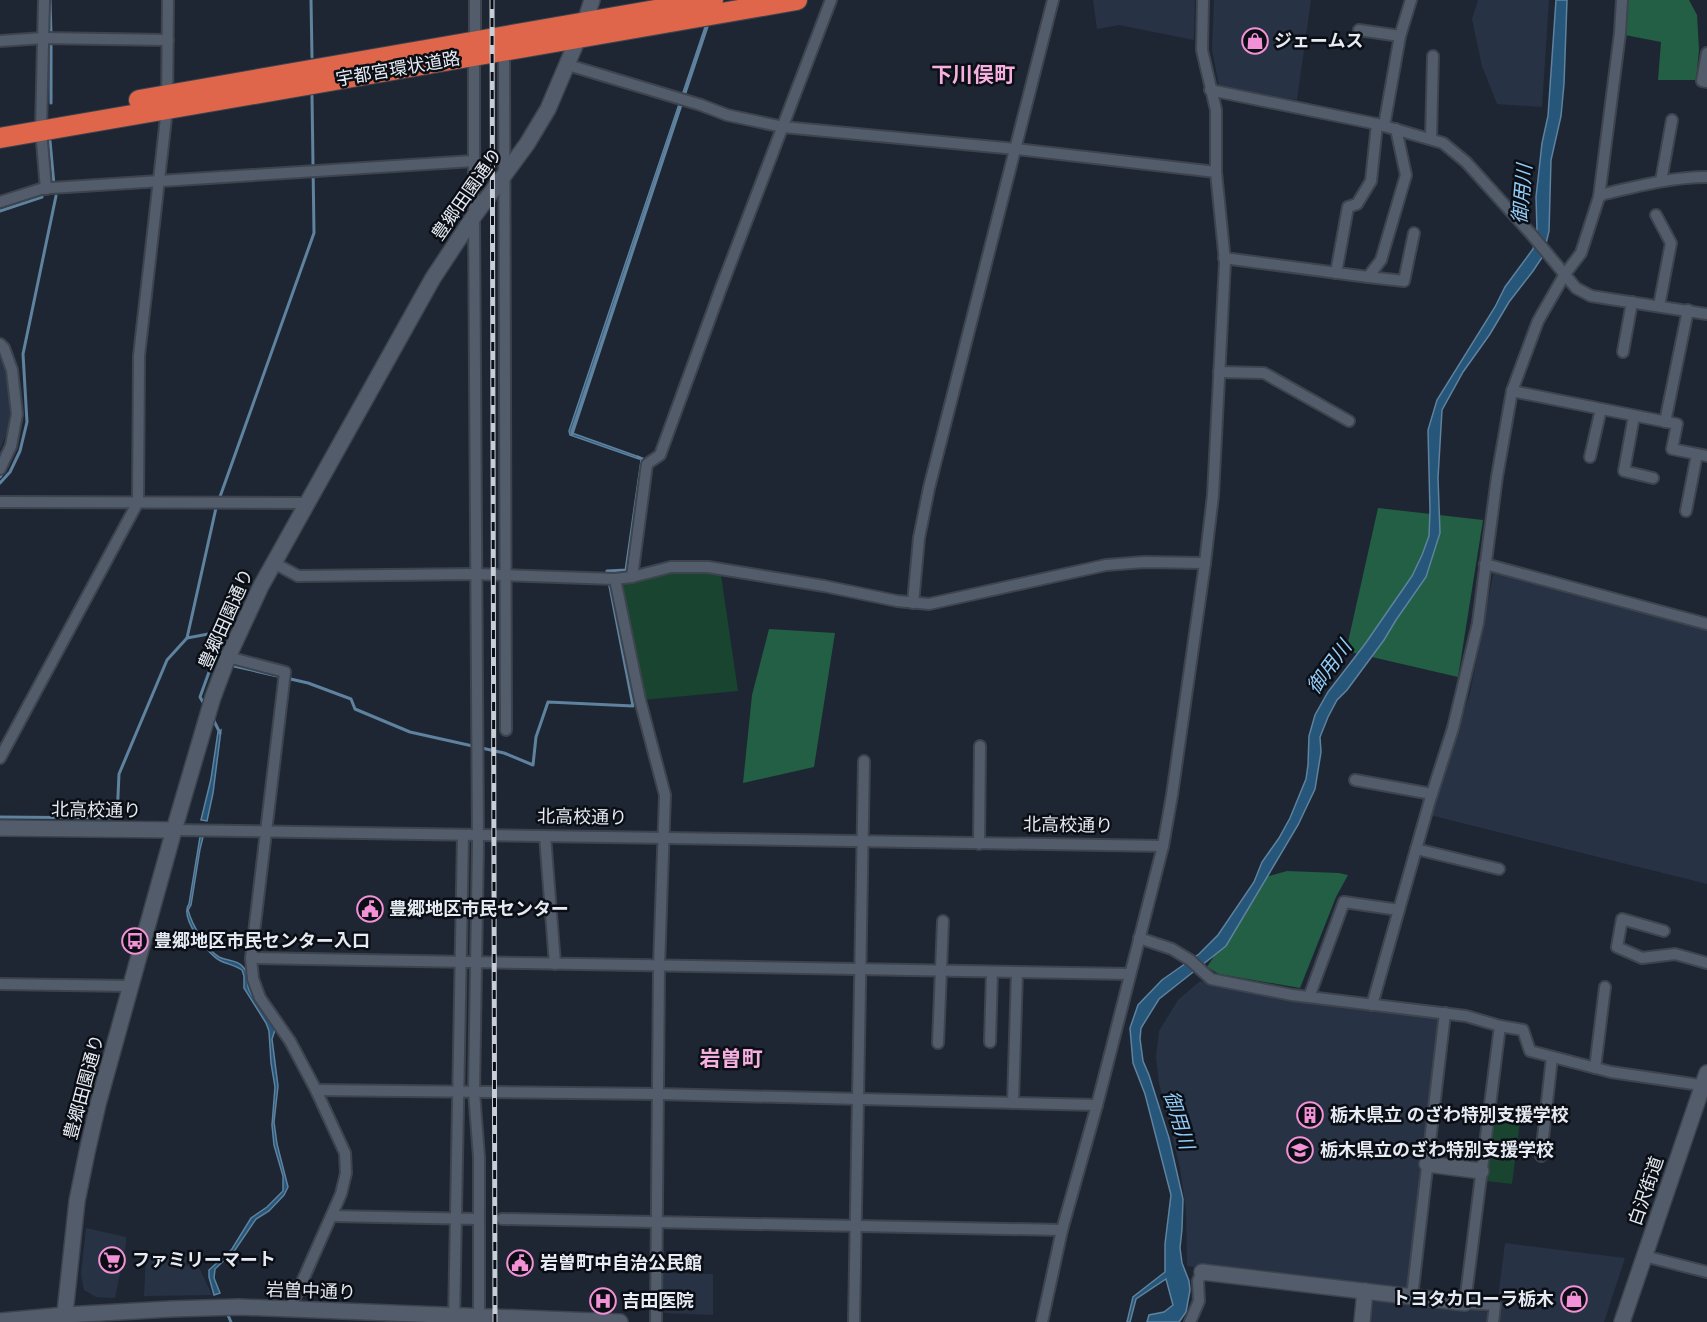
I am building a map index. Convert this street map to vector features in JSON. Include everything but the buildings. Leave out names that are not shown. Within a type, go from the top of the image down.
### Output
[{"type":"highway","name":"宇都宮環状道路","points":[[475,48],[504,51],[582,30],[713,0]]},
{"type":"highway","name":"宇都宮環状道路","points":[[0,124],[41,123],[582,30],[796,0]]},
{"type":"highway","name":"宇都宮環状道路","points":[[0,138],[41,123]]},
{"type":"street","points":[[44,0],[41,123],[46,189]]},
{"type":"street","points":[[0,758],[138,502],[139,356],[167,102],[168,0]]},
{"type":"street","points":[[475,0],[477,835],[474,1092],[479,1157],[479,1320]]},
{"type":"street","name":"豊郷田園通り","points":[[65,1318],[72,1236],[98,1104],[174,830],[213,697],[228,657],[261,586],[433,278],[549,109],[592,0]]},
{"type":"street","points":[[632,577],[647,464],[660,455],[831,0]]},
{"type":"street","points":[[913,603],[919,538],[929,489],[1053,0]]},
{"type":"street","points":[[1042,1322],[1062,1230],[1097,1105],[1163,846],[1205,563],[1213,495],[1224,258],[1216,172],[1216,110],[1202,50],[1203,0]]},
{"type":"street","points":[[1336,273],[1348,207],[1357,204],[1371,181],[1386,126],[1400,36],[1411,0]]},
{"type":"street","points":[[1372,1005],[1453,728],[1478,623],[1497,477],[1512,391],[1538,321],[1565,274],[1581,253],[1599,197],[1620,33],[1622,0]]},
{"type":"street","points":[[1359,30],[1400,36]]},
{"type":"street","points":[[0,41],[43,38],[168,40]]},
{"type":"street","points":[[504,51],[506,730]]},
{"type":"street","points":[[1707,52],[1702,81],[1707,82]]},
{"type":"street","points":[[1431,139],[1433,56]]},
{"type":"street","points":[[568,65],[727,115],[783,127],[1016,149],[1216,172]]},
{"type":"street","points":[[1210,90],[1386,126],[1443,143],[1466,162],[1576,288],[1591,296],[1707,314]]},
{"type":"street","points":[[1661,181],[1672,120]]},
{"type":"street","points":[[1368,277],[1381,260],[1406,175],[1386,126]]},
{"type":"street","points":[[0,202],[46,189],[474,161]]},
{"type":"street","points":[[1599,197],[1661,181],[1707,177]]},
{"type":"street","points":[[1656,215],[1671,243],[1659,306]]},
{"type":"street","points":[[1224,258],[1404,281],[1414,233]]},
{"type":"street","points":[[1623,352],[1632,302]]},
{"type":"street","points":[[1665,422],[1688,310]]},
{"type":"street","points":[[0,344],[4,348],[12,370],[17,414],[11,446],[0,469]]},
{"type":"street","points":[[1219,372],[1264,373],[1349,421]]},
{"type":"street","points":[[1512,391],[1677,424],[1672,449],[1702,455],[1686,511]]},
{"type":"street","points":[[1590,458],[1601,409]]},
{"type":"street","points":[[1634,416],[1624,471],[1653,477]]},
{"type":"street","points":[[0,502],[307,503]]},
{"type":"street","points":[[274,563],[298,576],[476,574],[615,579],[671,567],[708,567],[929,604],[1106,565],[1144,562],[1205,563]]},
{"type":"street","points":[[1485,564],[1706,621]]},
{"type":"street","points":[[615,579],[640,700],[665,795],[659,966],[656,1322]]},
{"type":"street","points":[[228,657],[285,672],[252,958],[253,979],[260,998],[291,1041],[345,1153],[346,1173],[341,1194],[290,1309]]},
{"type":"street","points":[[979,844],[980,746]]},
{"type":"street","points":[[854,1322],[864,761]]},
{"type":"street","points":[[1355,780],[1432,794]]},
{"type":"street","name":"北高校通り","points":[[0,828],[1163,846]]},
{"type":"street","points":[[454,1319],[463,835]]},
{"type":"street","points":[[545,836],[555,964]]},
{"type":"street","points":[[1416,849],[1499,869]]},
{"type":"street","points":[[1309,997],[1344,902],[1399,910]]},
{"type":"street","points":[[1664,932],[1622,919],[1617,947],[1642,958],[1675,954],[1707,963]]},
{"type":"street","points":[[938,1043],[943,921]]},
{"type":"street","points":[[1140,938],[1172,949],[1190,960],[1211,979],[1309,997],[1466,1016],[1523,1030],[1530,1051],[1552,1057],[1611,1072],[1706,1081]]},
{"type":"street","points":[[252,958],[1130,974]]},
{"type":"street","points":[[990,1042],[992,972]]},
{"type":"street","points":[[1013,1103],[1017,972]]},
{"type":"street","points":[[0,984],[130,986]]},
{"type":"street","points":[[1595,1068],[1605,987]]},
{"type":"street","points":[[1412,1297],[1445,1013]]},
{"type":"street","points":[[1465,1303],[1500,1026]]},
{"type":"street","points":[[1541,1156],[1552,1057]]},
{"type":"street","name":"白沢街道","points":[[1622,1322],[1706,1081]]},
{"type":"street","points":[[316,1090],[659,1094],[1097,1105]]},
{"type":"street","points":[[1427,1164],[1481,1171]]},
{"type":"street","points":[[332,1216],[479,1219]]},
{"type":"street","points":[[502,1219],[1062,1230]]},
{"type":"street","points":[[1644,1256],[1707,1272]]},
{"type":"street","points":[[1190,1322],[1200,1301],[1198,1281],[1202,1272],[1495,1305],[1493,1322]]},
{"type":"street","points":[[1362,1322],[1365,1291]]},
{"type":"street","name":"岩曽中通り","points":[[0,1321],[189,1308],[239,1307],[412,1318],[620,1322]]},
{"type":"shaded area","points":[[1093,0],[1195,0],[1194,40],[1119,25],[1097,29]]},
{"type":"shaded area","name":"ジェームス","points":[[1214,0],[1311,0],[1297,100],[1219,86],[1212,50]]},
{"type":"shaded area","points":[[1478,0],[1549,0],[1542,107],[1497,104],[1482,66],[1472,19]]},
{"type":"shaded area","points":[[0,349],[9,379],[10,424],[0,450]]},
{"type":"shaded area","points":[[1495,565],[1707,624],[1707,884],[1430,815],[1470,693]]},
{"type":"shaded area","name":"栃木県立のざわ特別支援学校","points":[[1200,981],[1301,1002],[1439,1017],[1409,1296],[1187,1266],[1186,1211],[1180,1168],[1159,1083],[1156,1057],[1159,1031],[1178,1000]]},
{"type":"shaded area","points":[[86,1228],[126,1237],[115,1298],[96,1297],[84,1290],[81,1274]]},
{"type":"shaded area","points":[[1505,1243],[1625,1258],[1604,1322],[1370,1322],[1371,1303],[1376,1300],[1496,1313]]},
{"type":"shaded area","points":[[146,1256],[187,1257],[186,1266],[196,1261],[212,1295],[144,1296]]},
{"type":"shaded area","points":[[661,1273],[713,1274],[713,1315],[665,1313],[661,1310]]},
{"type":"green space","points":[[1627,0],[1689,0],[1697,15],[1699,50],[1696,80],[1658,80],[1661,42],[1625,35]]},
{"type":"green space","points":[[1378,508],[1483,520],[1458,677],[1346,651]]},
{"type":"green space","points":[[694,572],[721,575],[738,691],[643,700],[621,586],[667,573]]},
{"type":"green space","points":[[769,629],[835,633],[814,767],[743,783],[752,695]]},
{"type":"green space","points":[[1287,871],[1348,875],[1336,897],[1300,988],[1219,974],[1207,967],[1266,877]]},
{"type":"green space","points":[[1494,1119],[1520,1122],[1512,1184],[1486,1181]]},
{"type":"water","points":[[1556,0],[1567,0],[1564,84],[1561,116],[1551,160],[1549,231],[1543,256],[1509,302],[1463,372],[1442,410],[1438,478],[1440,533],[1426,577],[1384,640],[1337,700],[1320,737],[1321,752],[1315,789],[1298,825],[1226,946],[1159,999],[1141,1028],[1143,1061],[1169,1138],[1183,1199],[1180,1248],[1190,1290],[1186,1312],[1179,1322],[1147,1322],[1149,1315],[1164,1312],[1173,1305],[1166,1279],[1136,1299],[1130,1322],[1127,1322],[1133,1297],[1165,1272],[1165,1244],[1171,1195],[1145,1094],[1133,1063],[1130,1028],[1138,1005],[1162,980],[1199,954],[1218,935],[1254,882],[1262,862],[1290,818],[1306,779],[1309,736],[1315,715],[1328,692],[1365,644],[1412,576],[1422,555],[1429,536],[1428,430],[1437,400],[1505,287],[1533,249],[1537,230],[1536,197],[1542,143],[1548,116]]},
{"type":"water","points":[[705,27],[707,27],[571,432],[642,458],[639,459],[570,435],[569,431]]},
{"type":"water","points":[[221,730],[207,821],[201,820],[211,779],[218,732]]},
{"type":"water","points":[[200,837],[203,837],[191,905],[188,910],[196,929],[209,948],[219,957],[242,965],[249,990],[275,1030],[272,1039],[278,1086],[274,1122],[288,1187],[284,1195],[269,1211],[256,1219],[235,1250],[215,1269],[214,1278],[220,1293],[214,1295],[209,1270],[232,1249],[251,1218],[267,1207],[283,1191],[283,1176],[274,1145],[272,1125],[275,1087],[269,1031],[244,988],[242,970],[214,956],[196,934],[188,917],[187,910]]},
{"type":"waterway","points":[[50,0],[51,35]]},
{"type":"waterway","points":[[311,0],[312,57]]},
{"type":"waterway","points":[[684,96],[707,27]]},
{"type":"waterway","points":[[51,42],[51,103]]},
{"type":"waterway","points":[[216,662],[213,661],[222,640],[219,632],[187,638],[216,508],[314,233],[312,96]]},
{"type":"waterway","points":[[572,434],[682,102]]},
{"type":"waterway","points":[[50,141],[54,185]]},
{"type":"waterway","points":[[0,483],[10,472],[20,451],[27,422],[23,354],[56,196]]},
{"type":"waterway","points":[[0,211],[42,197]]},
{"type":"waterway","points":[[608,575],[607,571],[626,570],[642,459],[638,457]]},
{"type":"waterway","points":[[0,477],[4,471]]},
{"type":"waterway","points":[[234,666],[308,683],[351,699],[355,709],[410,732],[504,753],[533,765],[536,737],[548,702],[633,706],[609,582]]},
{"type":"waterway","points":[[0,817],[117,818],[119,774],[167,660],[187,638]]},
{"type":"waterway","points":[[204,704],[200,697],[213,661]]},
{"type":"waterway","points":[[212,717],[220,733]]},
{"type":"waterway","points":[[227,1313],[231,1322]]},
{"type":"railway","points":[[492,0],[495,1322]]},
{"type":"place","name":"ジェームス","points":[[1255,41]]},
{"type":"place","name":"豊郷地区市民センター","points":[[370,909]]},
{"type":"place","name":"豊郷地区市民センター入口","points":[[135,941]]},
{"type":"place","name":"栃木県立 のざわ特別支援学校","points":[[1310,1115]]},
{"type":"place","name":"栃木県立のざわ特別支援学校","points":[[1300,1150]]},
{"type":"place","name":"ファミリーマート","points":[[112,1260]]},
{"type":"place","name":"岩曽町中自治公民館","points":[[520,1263]]},
{"type":"place","name":"トヨタカローラ栃木","points":[[1574,1299]]},
{"type":"place","name":"吉田医院","points":[[603,1301]]},
{"type":"district","name":"下川俣町","points":[[973,75]]},
{"type":"district","name":"岩曽町","points":[[731,1059]]},
{"type":"water label","name":"御用川","points":[[1522,194]]},
{"type":"water label","name":"御用川","points":[[1329,667]]},
{"type":"water label","name":"御用川","points":[[1179,1120]]}]
